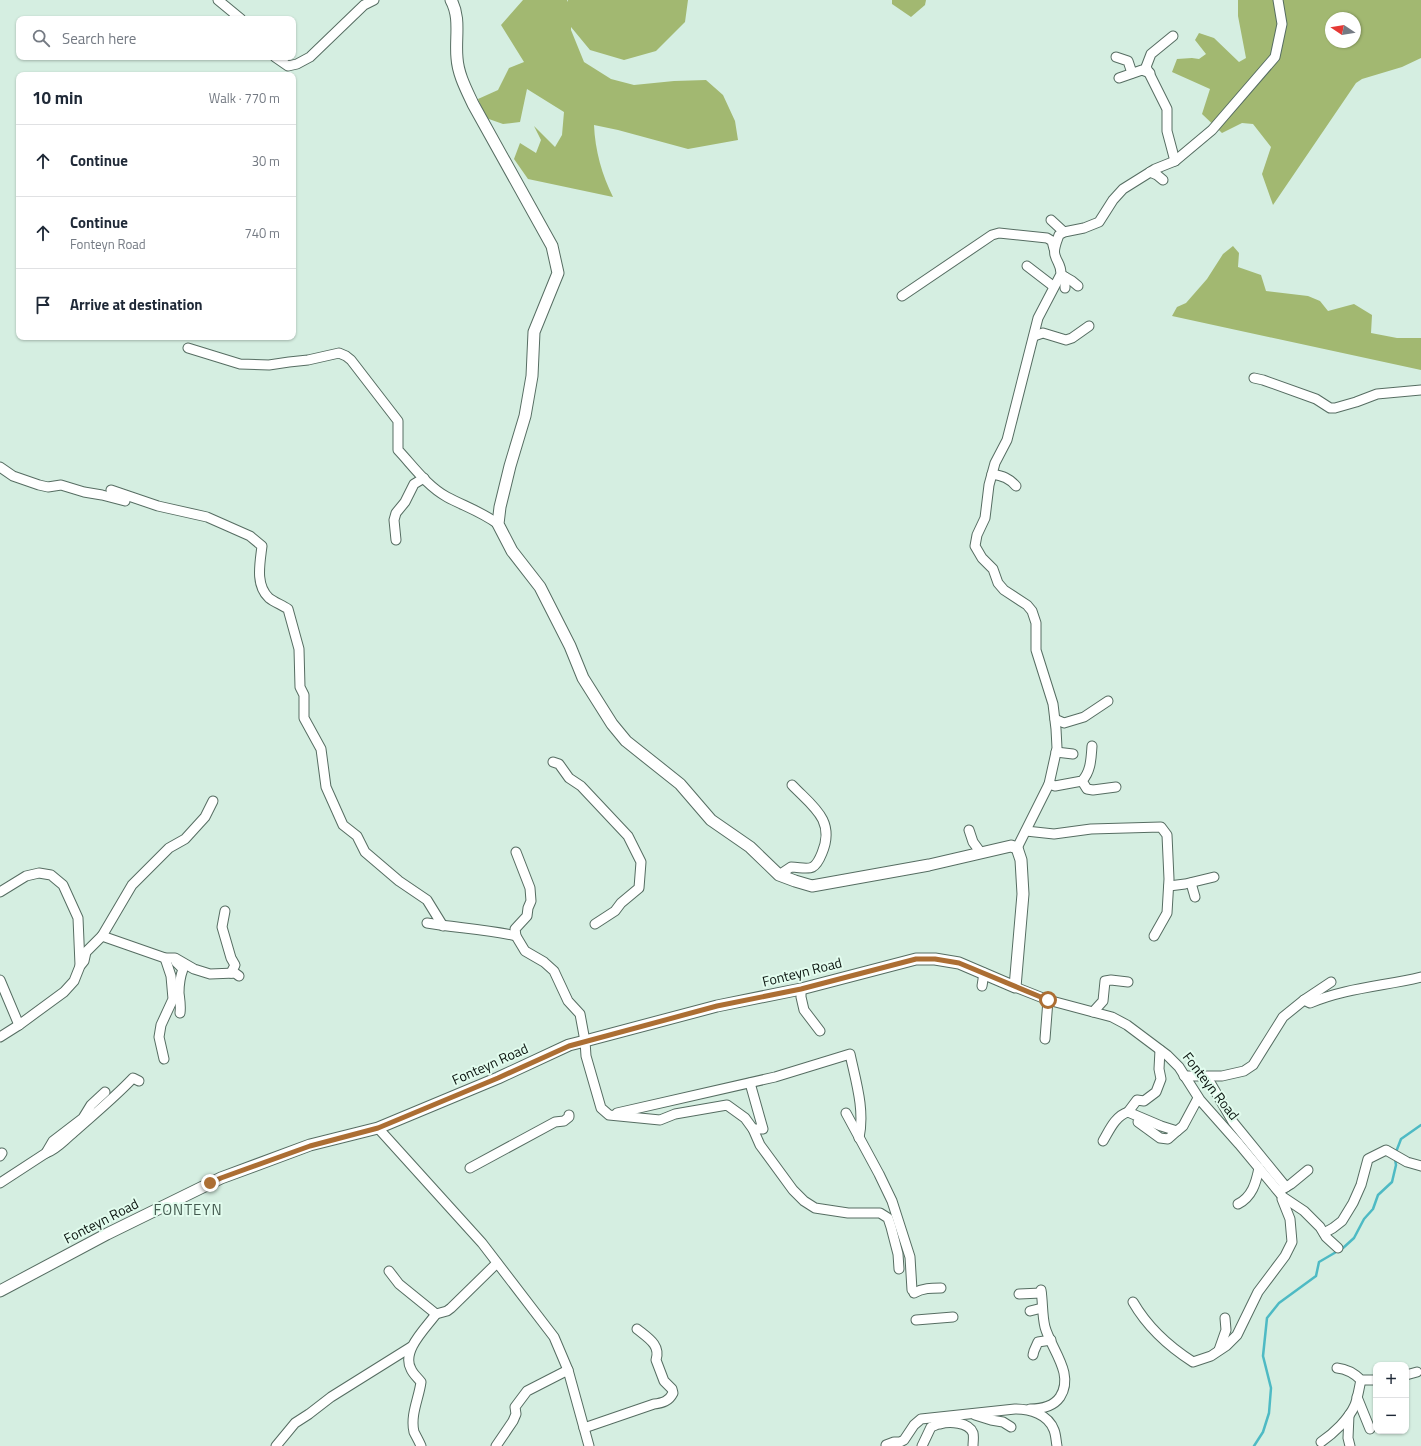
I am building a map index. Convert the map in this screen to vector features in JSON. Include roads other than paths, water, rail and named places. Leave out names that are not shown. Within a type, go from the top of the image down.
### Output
[{"type":"street","points":[[218,0],[237,16]]},
{"type":"street","points":[[279,60],[288,66],[298,64],[310,57],[364,6],[374,0]]},
{"type":"street","points":[[451,0],[456,10],[457,58],[462,81],[473,104],[552,246],[558,268],[558,273],[534,332],[532,376],[526,411],[510,466],[500,507],[498,524]]},
{"type":"street","points":[[1054,249],[1058,235],[1099,222],[1123,189],[1150,172],[1175,161],[1212,130],[1276,57],[1282,24],[1278,0]]},
{"type":"street","points":[[1174,36],[1151,54],[1146,67],[1167,109],[1167,130],[1175,161]]},
{"type":"street","points":[[1116,57],[1128,62],[1132,73]]},
{"type":"street","points":[[1119,78],[1142,70],[1150,73]]},
{"type":"street","points":[[1150,172],[1163,180]]},
{"type":"street","points":[[1051,220],[1064,232]]},
{"type":"street","points":[[902,296],[992,235],[999,233],[1047,238],[1052,241],[1054,254],[1061,266],[1065,288]]},
{"type":"street","points":[[1027,266],[1054,286]]},
{"type":"street","points":[[1015,987],[1022,894],[1021,860],[1017,848],[1049,784],[1057,742],[1054,704],[1036,650],[1036,623],[1032,610],[1004,590],[998,583],[993,569],[982,558],[975,546],[977,535],[985,518],[989,485],[995,463],[1007,440],[1038,318],[1054,286],[1063,275]]},
{"type":"street","points":[[1063,275],[1078,286]]},
{"type":"street","points":[[1034,336],[1043,333],[1066,340],[1072,338],[1089,326]]},
{"type":"street","points":[[188,348],[240,364],[276,364],[308,360],[339,353],[352,360],[398,421],[398,450],[432,487],[447,497],[474,509],[498,524],[512,551],[540,587],[570,646],[583,678],[612,724],[626,741],[680,784],[711,820],[750,847],[779,875],[812,886],[922,866],[981,854],[1010,846],[1017,848]]},
{"type":"street","points":[[1254,378],[1316,399],[1330,408],[1356,402],[1376,394],[1421,390]]},
{"type":"street","points":[[0,468],[13,476],[43,486],[48,487],[61,485],[84,492],[146,505],[158,506]]},
{"type":"street","points":[[992,474],[1010,479],[1016,486]]},
{"type":"street","points":[[396,540],[394,520],[396,513],[405,502],[414,484],[424,478]]},
{"type":"street","points":[[111,490],[158,506],[206,517],[250,536],[262,546],[259,569],[261,588],[269,598],[288,609],[299,649],[300,687],[304,695],[304,718],[321,749],[326,787],[343,825],[357,836],[365,852],[399,881],[427,900],[443,926]]},
{"type":"street","points":[[1055,719],[1064,723],[1084,717],[1108,700]]},
{"type":"street","points":[[1049,784],[1056,786],[1082,781],[1086,776],[1091,763],[1092,746]]},
{"type":"street","points":[[1056,752],[1073,754]]},
{"type":"street","points":[[553,762],[559,764],[564,769],[568,778],[581,786],[628,836],[641,862],[639,888],[621,903],[615,911],[595,924]]},
{"type":"street","points":[[1082,781],[1087,789],[1093,790],[1116,787]]},
{"type":"street","points":[[779,875],[791,868],[807,870],[812,868],[818,862],[827,842],[827,831],[819,813],[792,785]]},
{"type":"street","points":[[0,1037],[64,992],[74,981],[80,966],[84,961],[86,952],[102,936],[132,885],[169,848],[185,839],[205,817],[213,801]]},
{"type":"street","points":[[1026,831],[1054,834],[1091,829],[1161,827],[1167,835],[1169,886],[1166,912],[1154,936]]},
{"type":"street","points":[[969,830],[973,842],[981,854]]},
{"type":"street","points":[[516,852],[530,888],[531,901],[527,916],[515,929],[516,936],[525,950],[544,962],[554,972],[568,1001],[580,1014],[586,1056],[601,1108],[610,1115],[660,1120],[675,1114],[727,1105],[745,1118],[753,1130],[760,1146],[793,1190],[804,1201],[815,1208],[848,1213],[880,1213],[888,1218],[898,1254],[899,1269]]},
{"type":"street","points":[[0,892],[26,876],[40,873],[51,875],[62,885],[78,918],[80,966]]},
{"type":"street","points":[[1169,886],[1214,877]]},
{"type":"street","points":[[1191,882],[1194,897]]},
{"type":"street","points":[[165,958],[175,958],[194,969],[210,974],[235,974],[235,966],[231,958],[222,927],[224,911]]},
{"type":"street","points":[[427,922],[443,926],[503,933],[516,936]]},
{"type":"street","points":[[102,936],[176,962],[183,969],[180,977],[180,1014]]},
{"type":"street","points":[[164,1059],[158,1037],[161,1025],[172,999],[171,976],[165,958]]},
{"type":"street","name":"Fonteyn Road","points":[[0,1292],[107,1234],[221,1178],[310,1146],[378,1128],[498,1078],[569,1046],[717,1006],[801,989],[916,959],[935,959],[959,963],[1048,1000],[1112,1017],[1127,1024],[1160,1050],[1179,1068],[1198,1098],[1282,1192],[1283,1197],[1304,1211],[1320,1227],[1326,1237],[1338,1248]]},
{"type":"street","points":[[982,986],[984,973]]},
{"type":"street","points":[[1304,1000],[1310,1003],[1331,995],[1403,982],[1421,977]]},
{"type":"street","points":[[0,980],[19,1025]]},
{"type":"street","points":[[1093,1012],[1103,1001],[1105,982],[1111,980],[1128,982]]},
{"type":"street","points":[[1184,1076],[1222,1076],[1244,1071],[1253,1065],[1283,1017],[1304,1000],[1331,982]]},
{"type":"street","points":[[801,989],[804,1010],[820,1031]]},
{"type":"street","points":[[1045,1039],[1048,1000]]},
{"type":"street","points":[[1102,1142],[1114,1122],[1122,1114],[1128,1112],[1137,1100],[1144,1101],[1156,1092],[1161,1078],[1159,1069],[1160,1050]]},
{"type":"street","points":[[610,1115],[775,1077],[850,1054],[861,1113],[861,1129],[859,1138]]},
{"type":"street","points":[[1133,1302],[1140,1315],[1152,1329],[1177,1352],[1193,1362],[1211,1356],[1226,1346],[1237,1335],[1258,1292],[1285,1256],[1292,1242],[1290,1219],[1282,1192],[1233,1122],[1211,1084],[1204,1076]]},
{"type":"street","points":[[0,1183],[46,1153],[55,1150],[64,1139],[94,1115],[133,1078],[139,1082]]},
{"type":"street","points":[[750,1083],[763,1129],[753,1130]]},
{"type":"street","points":[[46,1153],[53,1141],[82,1118],[91,1105],[105,1092]]},
{"type":"street","points":[[1138,1122],[1160,1138],[1168,1140],[1183,1126],[1198,1098]]},
{"type":"street","points":[[1128,1112],[1177,1131]]},
{"type":"street","points":[[846,1113],[879,1174],[900,1222],[910,1257],[913,1291],[929,1288],[942,1288]]},
{"type":"street","points":[[470,1168],[555,1122],[564,1121],[569,1118],[569,1115]]},
{"type":"street","points":[[378,1128],[482,1243],[554,1337],[568,1370],[589,1446]]},
{"type":"street","points":[[1324,1233],[1333,1228],[1342,1220],[1353,1203],[1361,1186],[1368,1159],[1386,1150],[1407,1162],[1421,1166]]},
{"type":"street","points":[[1238,1204],[1245,1200],[1252,1192],[1259,1168]]},
{"type":"street","points":[[1282,1192],[1308,1170]]},
{"type":"street","points":[[421,1446],[414,1431],[414,1411],[420,1392],[421,1382],[411,1370],[409,1364],[408,1356],[411,1347],[436,1314],[452,1308],[497,1263]]},
{"type":"street","points":[[389,1271],[399,1284],[436,1314]]},
{"type":"street","points":[[886,1445],[904,1440],[914,1425],[921,1419],[1015,1409],[1037,1409],[1055,1403],[1061,1395],[1065,1384],[1064,1373],[1045,1329],[1041,1292],[1019,1294]]},
{"type":"street","points":[[1030,1311],[1042,1308]]},
{"type":"street","points":[[916,1320],[953,1317]]},
{"type":"street","points":[[1219,1350],[1226,1330],[1225,1318]]},
{"type":"street","points":[[584,1428],[654,1404],[662,1403],[668,1400],[673,1393],[672,1389],[664,1381],[656,1360],[658,1349],[637,1329]]},
{"type":"street","points":[[1033,1355],[1038,1342],[1051,1340]]},
{"type":"street","points":[[276,1446],[295,1423],[331,1397],[411,1347]]},
{"type":"street","points":[[1337,1368],[1345,1369],[1361,1380],[1373,1380]]},
{"type":"street","points":[[496,1446],[513,1421],[516,1414],[515,1407],[523,1395],[527,1391],[568,1370]]},
{"type":"street","points":[[1409,1375],[1417,1372]]},
{"type":"street","points":[[1321,1442],[1331,1436],[1355,1405],[1361,1380]]},
{"type":"street","points":[[1357,1397],[1370,1429]]},
{"type":"street","points":[[1026,1409],[1040,1414],[1047,1420],[1054,1430],[1057,1446]]},
{"type":"street","points":[[970,1413],[991,1420],[1003,1422],[1011,1427]]},
{"type":"street","points":[[1349,1414],[1348,1438],[1350,1446]]},
{"type":"street","points":[[922,1446],[931,1428],[941,1424],[952,1423],[964,1425],[970,1428],[973,1434],[973,1446]]},
{"type":"waterway","points":[[1396,1152],[1401,1139],[1421,1125]]},
{"type":"waterway","points":[[1254,1446],[1263,1432],[1269,1413],[1271,1388],[1263,1356],[1267,1318],[1279,1303],[1316,1276],[1319,1262],[1343,1248],[1354,1238],[1364,1219],[1373,1209],[1378,1195],[1392,1182],[1396,1165],[1395,1159]]},
{"type":"district","name":"FONTEYN","points":[[188,1210]]}]
